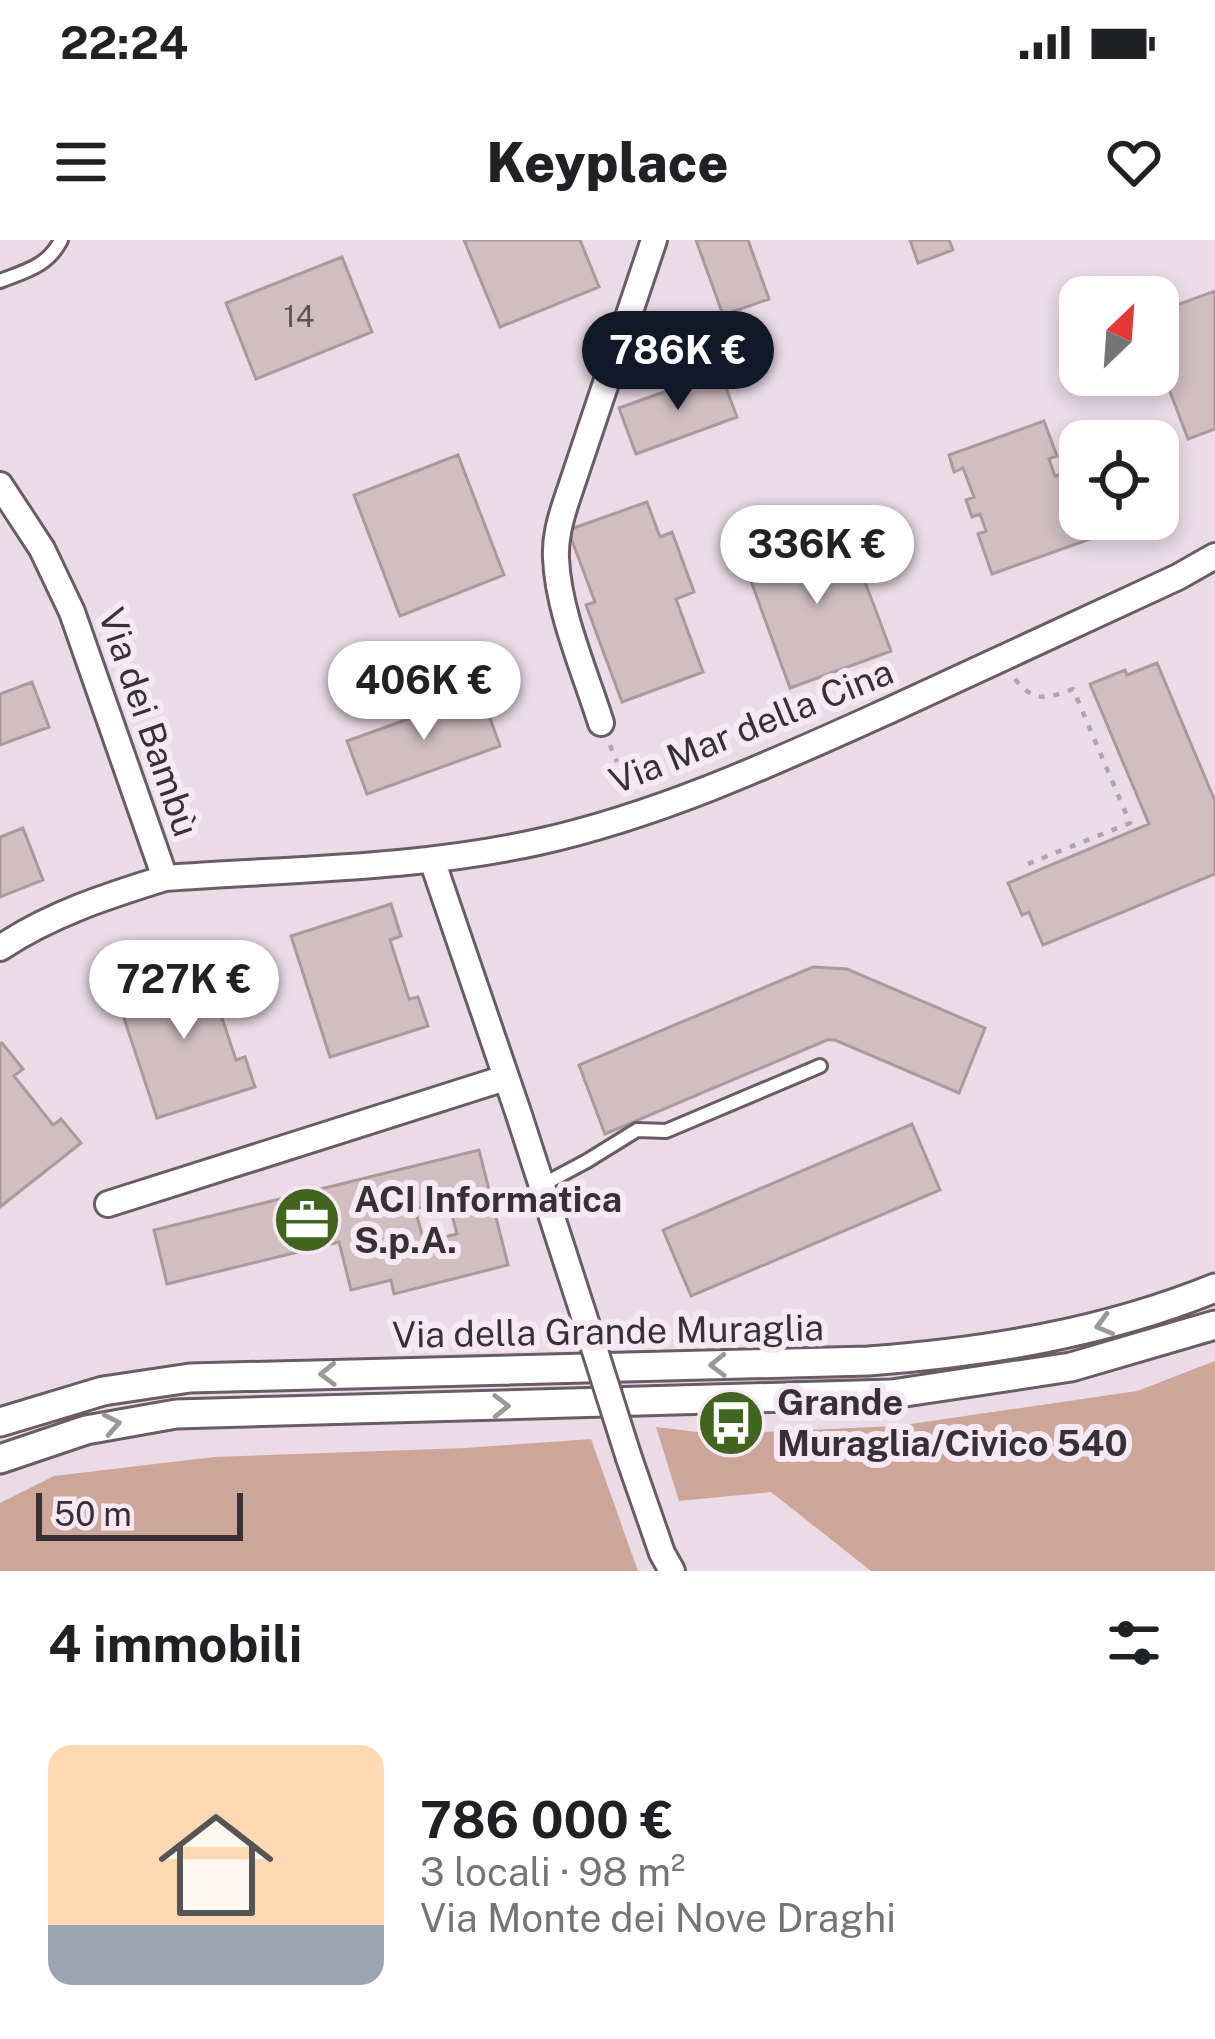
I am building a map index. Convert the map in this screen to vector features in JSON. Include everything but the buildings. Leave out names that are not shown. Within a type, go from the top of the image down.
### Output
[{"type":"street","points":[[602,723],[566,610],[556,545],[566,502],[654,240]]},
{"type":"street","name":"Via dei Bambù","points":[[0,485],[42,549],[72,611],[165,878],[432,860]]},
{"type":"street","name":"Via Mar della Cina","points":[[432,860],[539,842],[658,808],[1004,658],[1215,556]]},
{"type":"street","points":[[432,860],[629,1458],[672,1571]]},
{"type":"street","points":[[0,948],[77,907],[165,878]]},
{"type":"street","points":[[108,1204],[506,1078]]},
{"type":"street","name":"Via della Grande Muraglia","points":[[0,1422],[103,1391],[190,1378],[868,1361],[946,1354],[1075,1333],[1215,1288]]},
{"type":"street","name":"Via della Grande Muraglia","points":[[0,1459],[86,1430],[176,1414],[892,1394],[1071,1367],[1215,1325]]},
{"type":"lane","points":[[0,281],[43,264],[62,240]]},
{"type":"lane","points":[[542,1185],[637,1130],[666,1131],[820,1066]]},
{"type":"path","points":[[1004,658],[1029,694],[1053,697],[1073,689],[1130,823],[1020,867]]},
{"type":"shaded area","points":[[1215,1361],[1215,1571],[871,1571],[771,1492],[679,1501],[656,1427],[714,1434],[897,1426],[1137,1391]]},
{"type":"shaded area","points":[[591,1439],[638,1571],[0,1571],[0,1503],[54,1476],[214,1457]]},
{"type":"place","name":"ACI Informatica S.p.A.","points":[[307,1220]]},
{"type":"place","name":"Grande Muraglia/Civico 540","points":[[731,1423]]}]
